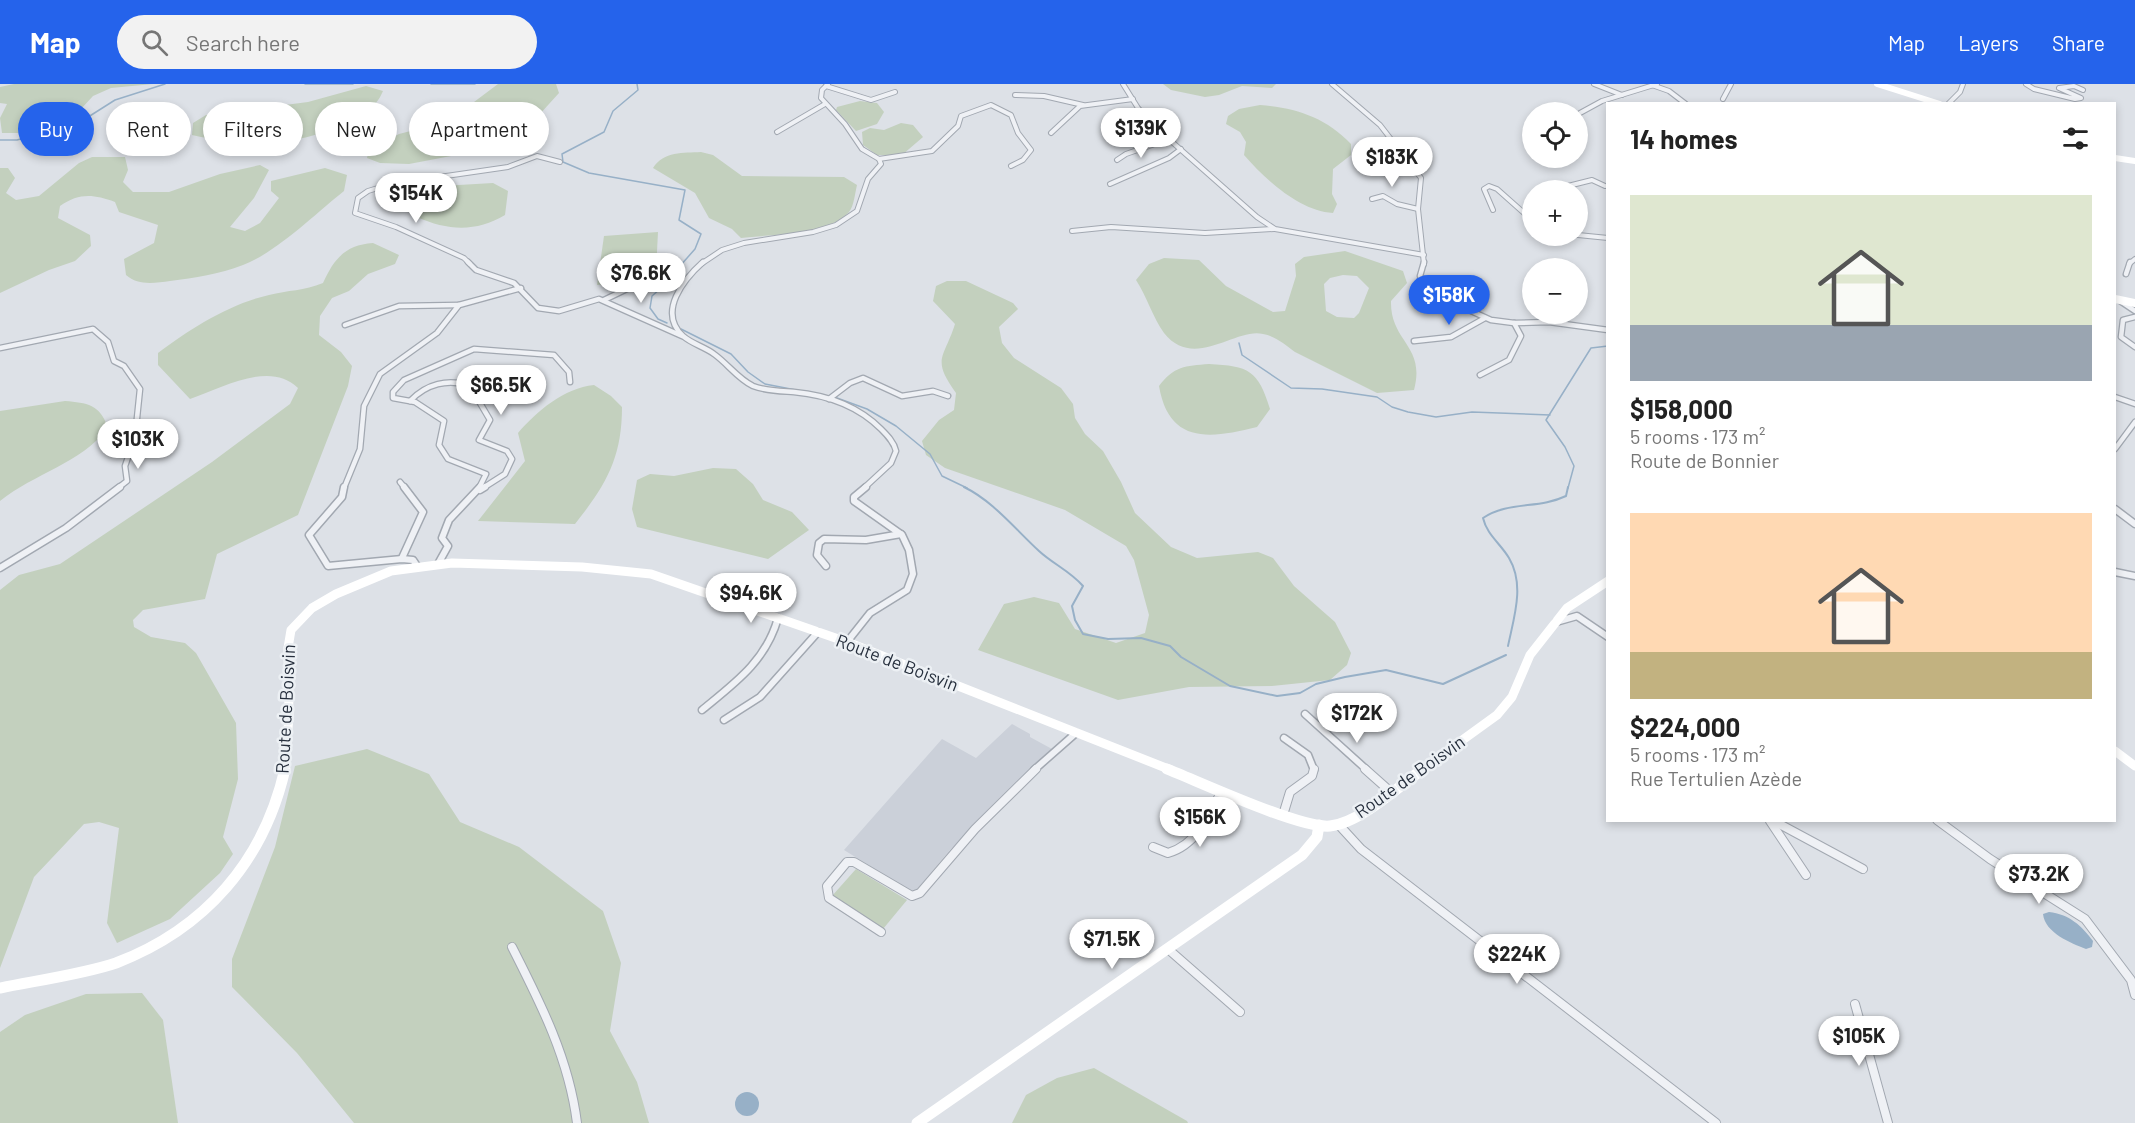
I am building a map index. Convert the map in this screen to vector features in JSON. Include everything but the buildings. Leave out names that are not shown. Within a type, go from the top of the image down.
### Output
[{"type":"main road","points":[[1877,84],[1934,102]]},
{"type":"main road","points":[[2116,158],[2135,160]]},
{"type":"main road","points":[[2116,299],[2135,305]]},
{"type":"main road","name":"Route de Boisvin","points":[[0,988],[115,963],[180,931],[222,895],[249,856],[272,812],[285,770],[289,715],[288,648],[291,630],[312,608],[336,594],[391,571],[438,564],[582,567],[651,574],[847,642],[1283,815],[1319,825],[1339,824],[1356,817],[1392,793],[1505,707],[1530,655],[1555,622],[1568,608],[1606,582]]},
{"type":"main road","points":[[2116,753],[2135,766]]},
{"type":"main road","points":[[917,1123],[1302,855],[1317,837],[1319,825]]},
{"type":"street","points":[[1123,84],[1154,126],[1257,218],[1275,229]]},
{"type":"street","points":[[1332,84],[1380,125],[1419,174],[1421,181],[1418,209],[1425,264],[1420,276],[1423,282],[1460,306],[1485,318],[1514,323],[1549,322],[1606,330]]},
{"type":"street","points":[[1594,84],[1622,95]]},
{"type":"street","points":[[1649,84],[1669,91],[1683,102]]},
{"type":"street","points":[[1723,99],[1731,84]]},
{"type":"street","points":[[1950,102],[1960,92],[1963,84]]},
{"type":"street","points":[[2026,84],[2034,89],[2075,99],[2081,98],[2063,92],[2059,88],[2074,86],[2083,90]]},
{"type":"street","points":[[895,93],[871,100],[827,85],[821,94],[825,104],[845,124],[862,149],[879,159],[932,151],[958,126],[961,116],[991,105],[1011,115],[1018,133],[1031,150],[1023,160],[1011,166]]},
{"type":"street","points":[[1588,109],[1602,101],[1656,85]]},
{"type":"street","points":[[1015,95],[1044,96],[1083,105],[1099,106],[1132,99]]},
{"type":"street","points":[[777,132],[791,126],[825,104]]},
{"type":"street","points":[[1051,133],[1058,123],[1083,105]]},
{"type":"street","points":[[1117,160],[1126,154],[1169,139]]},
{"type":"street","points":[[1110,184],[1169,158],[1181,149]]},
{"type":"street","points":[[560,162],[537,156],[508,167],[391,184],[368,190],[358,198],[354,208],[355,213],[396,226],[464,258],[476,270],[514,283],[530,302],[546,310],[558,311],[594,299],[604,300],[683,336],[713,353],[752,385],[829,399],[855,409],[873,420],[894,444],[894,456],[888,467],[854,497],[854,501],[901,534],[908,544],[914,572],[910,586],[901,596],[870,613],[847,642]]},
{"type":"street","points":[[683,336],[673,318],[673,301],[693,269],[724,248],[826,229],[846,219],[857,211],[867,179],[881,164],[879,159]]},
{"type":"street","points":[[1588,181],[1592,180],[1605,186]]},
{"type":"street","points":[[1493,210],[1484,189],[1489,186],[1497,189],[1522,211]]},
{"type":"street","points":[[1372,199],[1384,196],[1397,204],[1418,209]]},
{"type":"street","points":[[1072,231],[1111,227],[1205,233],[1275,229],[1310,237],[1358,242],[1424,255]]},
{"type":"street","points":[[1588,236],[1606,238]]},
{"type":"street","points":[[2126,274],[2130,261],[2135,259]]},
{"type":"street","points":[[604,300],[660,273]]},
{"type":"street","points":[[345,326],[399,306],[459,305],[520,288]]},
{"type":"street","points":[[417,566],[412,560],[402,558],[354,566],[328,566],[309,535],[342,497],[347,476],[360,449],[362,413],[375,381],[388,367],[437,333],[459,305]]},
{"type":"street","points":[[2135,317],[2123,320],[2121,338],[2135,347]]},
{"type":"street","points":[[1413,341],[1445,340],[1469,330],[1485,318]]},
{"type":"street","points":[[1480,375],[1511,357],[1521,336],[1514,323]]},
{"type":"street","points":[[0,348],[93,330],[100,332],[111,343],[114,360],[124,366],[140,389],[135,437],[125,466],[127,481],[66,528],[0,568]]},
{"type":"street","points":[[438,564],[448,546],[442,538],[451,518],[485,480],[486,474],[448,459],[439,445],[444,421],[410,401],[393,398],[393,392],[404,380],[474,349],[499,353],[554,356],[569,372],[570,382]]},
{"type":"street","points":[[829,399],[850,383],[863,378],[870,379],[902,396],[933,391],[948,396]]},
{"type":"street","points":[[410,401],[417,393],[437,384],[457,383],[470,386],[490,420],[479,440],[507,451],[512,459],[505,474],[472,495]]},
{"type":"street","points":[[2116,397],[2135,404]]},
{"type":"street","points":[[2116,448],[2135,422]]},
{"type":"street","points":[[400,482],[423,512],[402,558]]},
{"type":"street","points":[[2116,510],[2135,524]]},
{"type":"street","points":[[826,566],[817,555],[819,543],[824,539],[866,540],[901,534]]},
{"type":"street","points":[[2116,572],[2135,576]]},
{"type":"street","points":[[1555,622],[1577,616],[1606,636]]},
{"type":"street","points":[[702,710],[759,662],[772,640],[778,618]]},
{"type":"street","points":[[724,720],[760,697],[818,632]]},
{"type":"street","points":[[1305,714],[1392,793]]},
{"type":"street","points":[[881,932],[829,898],[827,886],[847,862],[854,862],[912,896],[920,893],[954,850],[1039,766],[1076,734]]},
{"type":"street","points":[[1283,815],[1290,792],[1312,776],[1315,767],[1308,755],[1284,738]]},
{"type":"street","points":[[1153,847],[1164,853],[1171,853],[1195,836],[1222,791]]},
{"type":"street","points":[[1772,822],[1806,875]]},
{"type":"street","points":[[1775,822],[1863,869]]},
{"type":"street","points":[[1939,822],[1990,859],[2085,919],[2131,980],[2135,995]]},
{"type":"street","points":[[1339,824],[1361,849],[1716,1123]]},
{"type":"street","points":[[512,947],[535,992],[570,1081],[577,1123]]},
{"type":"street","points":[[1168,949],[1240,1012]]},
{"type":"street","points":[[1855,1004],[1888,1123]]},
{"type":"shaded area","points":[[1012,724],[1052,749],[950,850],[914,893],[844,850],[942,739],[976,758]]},
{"type":"green space","points":[[14,84],[153,84],[111,88],[93,96],[87,102],[18,102],[18,133],[2,133],[0,118],[7,104],[0,103],[0,87]]},
{"type":"green space","points":[[498,84],[556,84],[559,93],[549,104],[549,102],[474,102]]},
{"type":"green space","points":[[1163,84],[1276,84],[1272,88],[1242,86],[1219,95],[1205,97],[1171,90]]},
{"type":"green space","points":[[366,86],[383,91],[376,102],[315,102],[315,135],[303,138],[303,103]]},
{"type":"green space","points":[[860,101],[877,103],[884,112],[877,124],[856,131],[836,110],[837,107]]},
{"type":"green space","points":[[1260,105],[1309,116],[1331,127],[1351,144],[1351,155],[1333,169],[1332,194],[1337,204],[1333,213],[1320,211],[1295,200],[1272,183],[1244,155],[1246,142],[1240,132],[1226,124],[1228,116],[1239,109]]},
{"type":"green space","points":[[203,117],[203,137],[192,135],[193,123]]},
{"type":"green space","points":[[901,123],[913,125],[923,137],[902,155],[877,155],[863,145],[862,132],[870,128],[884,130]]},
{"type":"green space","points":[[409,131],[409,156],[451,156],[409,164],[380,163],[367,158],[368,156],[397,156],[397,135]]},
{"type":"green space","points":[[701,152],[713,155],[742,176],[844,177],[857,185],[852,206],[840,220],[814,230],[741,238],[732,229],[709,218],[695,193],[653,168],[657,162],[668,156]]},
{"type":"green space","points":[[92,157],[125,157],[128,170],[123,182],[133,192],[169,192],[220,174],[260,165],[269,170],[254,198],[230,227],[245,231],[260,223],[279,198],[271,191],[271,181],[325,168],[347,175],[344,191],[295,232],[256,259],[243,265],[189,279],[147,283],[136,281],[126,275],[124,259],[154,243],[158,225],[119,212],[115,202],[107,199],[86,196],[74,199],[60,206],[58,218],[90,235],[91,246],[75,261],[49,270],[0,293],[0,168],[8,168],[15,178],[6,193],[16,200],[39,196],[79,163]]},
{"type":"green space","points":[[493,183],[508,191],[505,215],[473,227],[451,227],[417,217],[417,210],[412,204],[398,199],[397,193],[407,188]]},
{"type":"green space","points":[[658,232],[656,271],[626,282],[597,285],[604,236]]},
{"type":"green space","points":[[373,243],[399,255],[395,264],[368,274],[349,291],[332,298],[320,316],[319,335],[341,352],[352,366],[348,386],[298,515],[217,554],[205,599],[143,610],[133,620],[134,627],[151,637],[185,643],[196,653],[236,723],[238,779],[223,837],[233,854],[220,873],[170,919],[117,943],[107,923],[119,828],[99,822],[84,824],[34,877],[0,968],[0,590],[19,575],[60,564],[212,462],[290,404],[298,388],[287,380],[274,376],[260,376],[231,383],[190,399],[158,365],[158,353],[197,326],[239,304],[323,283],[336,260],[348,250]]},
{"type":"green space","points":[[1345,251],[1403,271],[1407,283],[1391,301],[1392,315],[1415,363],[1414,390],[1377,393],[1263,334],[1240,336],[1201,348],[1188,348],[1176,344],[1160,327],[1136,280],[1149,264],[1164,258],[1199,260],[1226,286],[1273,312],[1285,311],[1296,276],[1295,264],[1304,257]],"holes":[[[1343,275],[1357,276],[1369,288],[1359,313],[1354,318],[1337,317],[1326,311],[1324,284],[1330,278]]]},
{"type":"green space","points":[[947,281],[966,281],[1013,303],[1018,309],[999,327],[1002,343],[1014,358],[1061,388],[1073,404],[1075,418],[1085,434],[1103,451],[1135,513],[1171,547],[1197,558],[1258,552],[1273,558],[1294,586],[1335,622],[1351,653],[1347,665],[1330,680],[1272,686],[1189,687],[1118,700],[978,650],[1004,604],[1034,597],[1059,603],[1075,629],[1116,643],[1145,633],[1149,615],[1134,560],[1126,546],[1065,510],[945,468],[926,455],[922,441],[939,420],[954,410],[956,393],[944,372],[942,358],[955,324],[933,301],[936,286]]},
{"type":"green space","points":[[1209,364],[1234,366],[1256,378],[1270,409],[1257,427],[1208,435],[1182,428],[1172,419],[1164,405],[1159,386],[1170,374],[1181,368]]},
{"type":"green space","points":[[594,385],[611,396],[622,407],[619,441],[610,470],[575,524],[478,521],[525,461],[518,433],[552,402],[572,391]]},
{"type":"green space","points":[[65,401],[86,404],[97,409],[108,428],[97,440],[71,460],[0,501],[0,411]]},
{"type":"green space","points":[[713,468],[736,469],[753,484],[763,500],[792,512],[809,530],[768,559],[637,527],[632,509],[637,480],[650,474],[674,476]]},
{"type":"green space","points":[[367,749],[429,774],[460,822],[519,847],[603,911],[621,963],[610,1031],[637,1082],[649,1123],[354,1123],[297,1053],[232,987],[232,959],[275,847],[295,766]]},
{"type":"green space","points":[[856,869],[907,900],[883,929],[832,896]]},
{"type":"green space","points":[[142,993],[163,1020],[178,1123],[0,1123],[0,1032],[25,1015],[86,994]]},
{"type":"green space","points":[[1094,1068],[1188,1123],[1012,1123],[1026,1095],[1057,1078]]},
{"type":"water","points":[[2049,912],[2063,915],[2080,926],[2093,941],[2092,947],[2086,949],[2054,932],[2048,927],[2043,914]]},
{"type":"water","points":[[747,1092],[756,1095],[759,1104],[756,1113],[747,1116],[738,1113],[735,1104],[738,1095]]},
{"type":"waterway","points":[[0,140],[17,140],[64,127],[85,119],[115,100],[165,84]]},
{"type":"waterway","points":[[305,84],[353,84]]},
{"type":"waterway","points":[[431,84],[475,84]]},
{"type":"waterway","points":[[637,84],[638,90],[613,111],[604,132],[562,154],[563,162],[589,173],[685,190],[679,220],[701,234],[695,249],[680,266],[677,274],[652,296],[650,308],[658,319],[667,323]]},
{"type":"waterway","points":[[681,329],[731,354],[748,372],[765,384],[837,398],[867,409],[896,426],[930,454],[942,476],[967,488]]},
{"type":"waterway","points":[[1239,343],[1242,355],[1291,388],[1322,389],[1377,397],[1392,407],[1436,417],[1472,412],[1549,415]]},
{"type":"waterway","points":[[1549,415],[1591,348],[1606,346]]},
{"type":"waterway","points":[[1549,415],[1546,420],[1565,447],[1574,466],[1568,488]]},
{"type":"waterway","points":[[964,487],[985,500],[1039,551],[1083,586],[1072,606],[1075,620],[1083,634],[1108,639],[1141,638],[1170,646],[1181,657],[1230,686],[1277,696],[1300,693],[1316,684],[1345,677],[1386,670],[1443,684],[1506,655]]},
{"type":"waterway","points":[[1508,646],[1517,601],[1514,568],[1483,518],[1503,509],[1556,500],[1566,496],[1568,487]]}]
